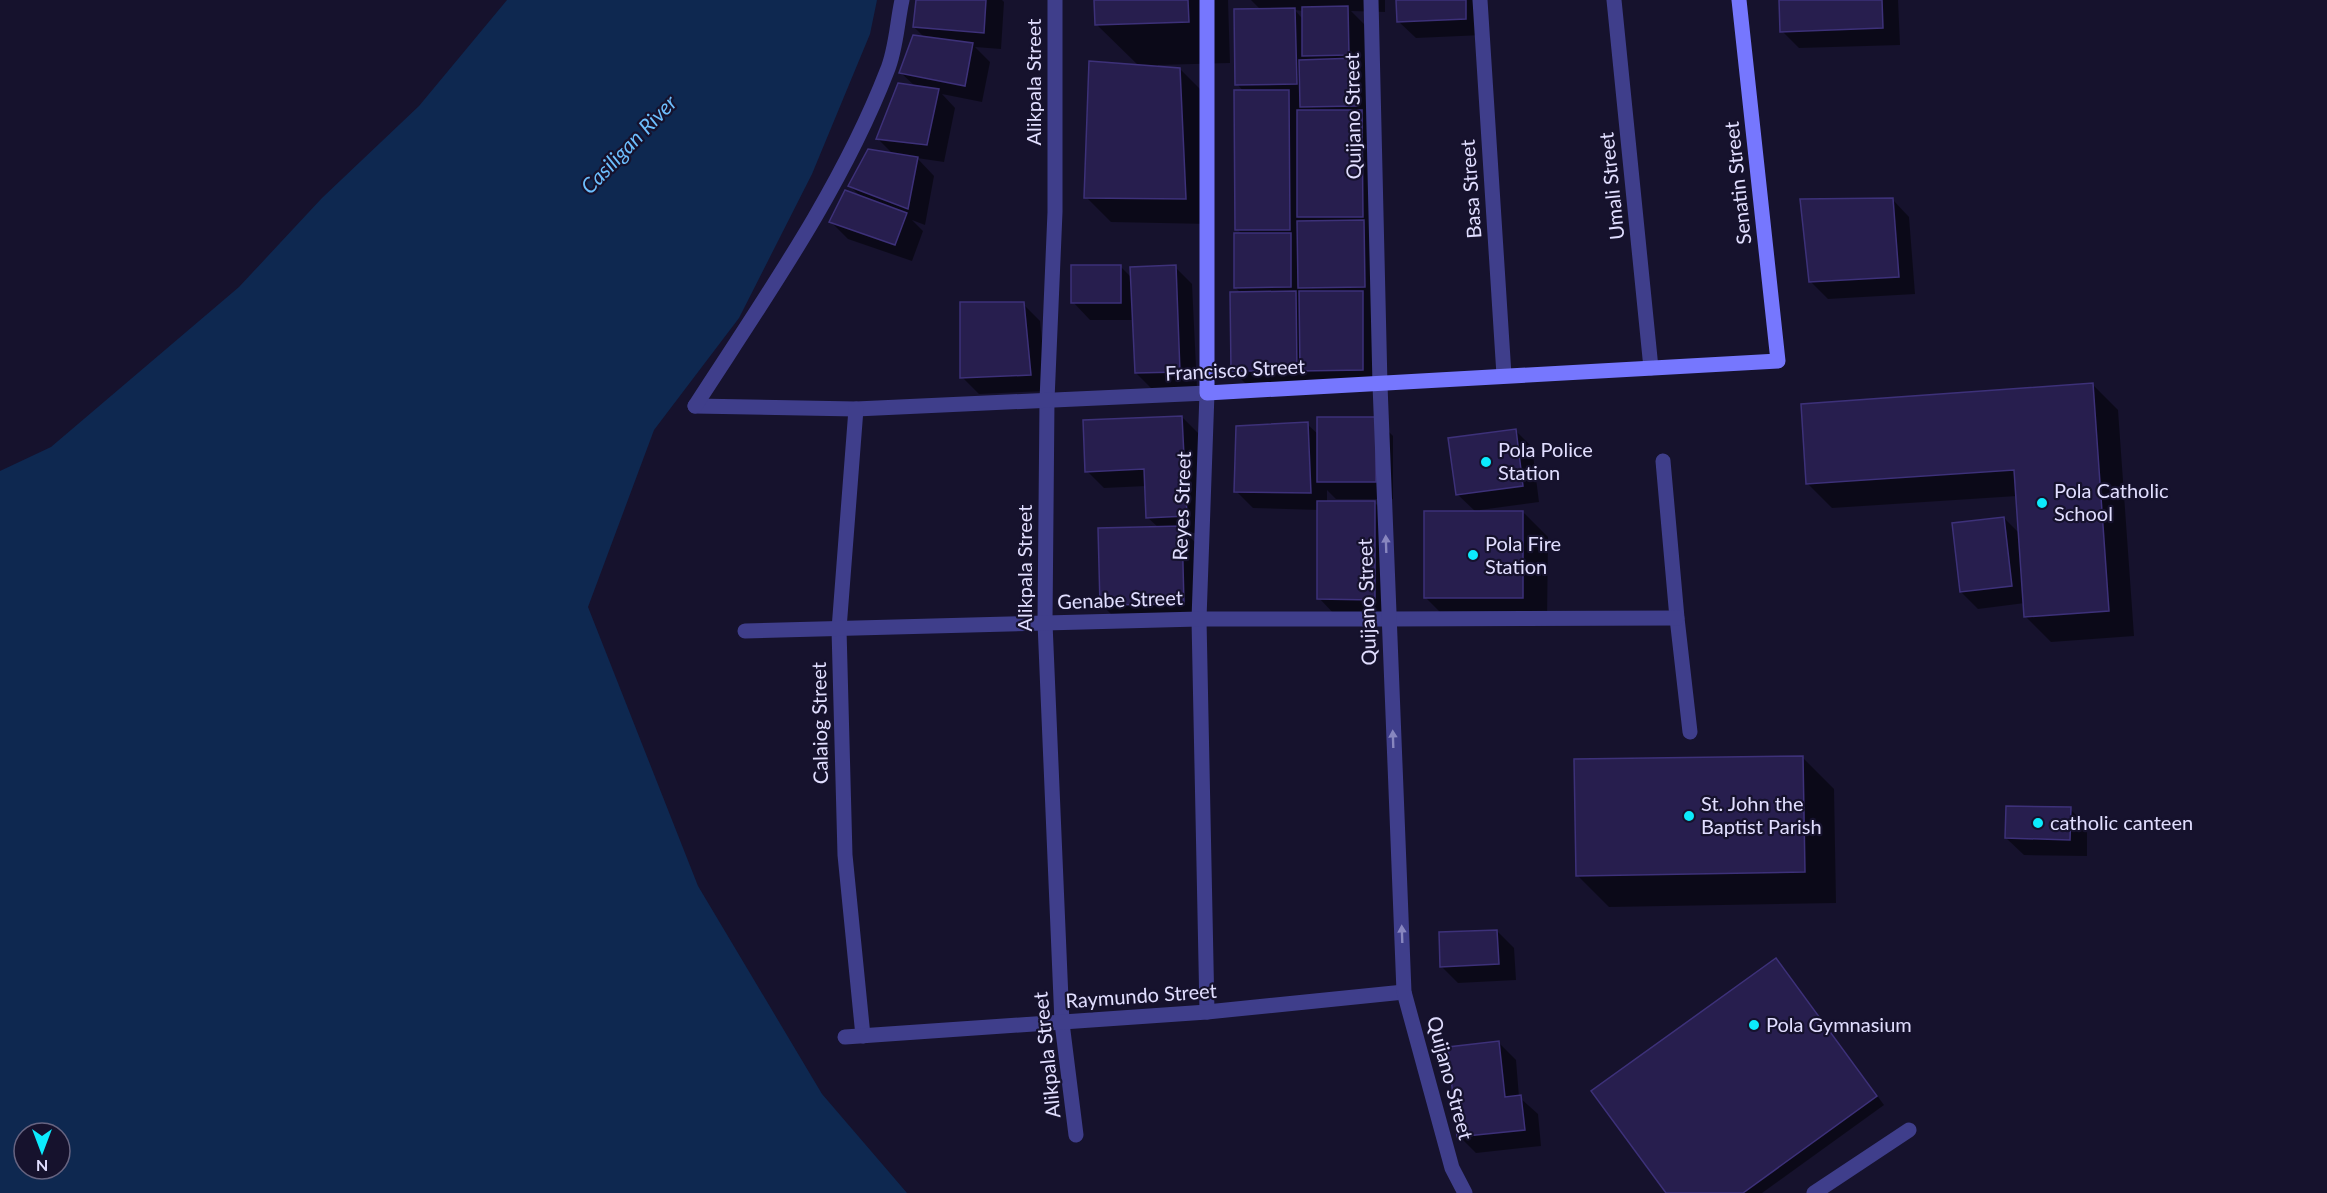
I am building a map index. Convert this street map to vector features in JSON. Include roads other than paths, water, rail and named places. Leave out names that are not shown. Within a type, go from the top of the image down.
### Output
[{"type":"main road","name":"Reyes Street","points":[[1207,0],[1207,393]]},
{"type":"main road","name":"Senatin Street","points":[[1739,0],[1778,361]]},
{"type":"main road","name":"Francisco Street","points":[[1207,393],[1778,361]]},
{"type":"street","name":"Francisco Street","points":[[902,0],[888,69],[854,145],[806,232],[694,406],[856,409],[1207,393]]},
{"type":"street","name":"Alikpala Street","points":[[1055,0],[1055,212],[1047,400],[1045,623],[1062,1023],[1076,1135]]},
{"type":"street","name":"Quijano Street","points":[[1371,0],[1380,385],[1404,992],[1452,1168],[1465,1193]]},
{"type":"street","name":"Basa Street","points":[[1480,0],[1504,375]]},
{"type":"street","name":"Umali Street","points":[[1614,0],[1651,368]]},
{"type":"street","name":"Reyes Street","points":[[1207,393],[1199,619],[1207,1012]]},
{"type":"street","name":"Calaiog Street","points":[[856,409],[839,629],[844,855],[863,1036]]},
{"type":"street","points":[[1663,461],[1690,732]]},
{"type":"street","name":"Genabe Street","points":[[745,631],[1199,619],[1677,618]]},
{"type":"street","name":"Raymundo Street","points":[[845,1037],[1207,1012],[1404,992]]},
{"type":"street","points":[[1814,1193],[1909,1130]]},
{"type":"water","name":"Casiligan River","points":[[507,0],[877,0],[870,34],[812,174],[739,318],[654,430],[588,607],[698,886],[822,1094],[907,1193],[0,1193],[0,471],[51,447],[239,287],[322,198],[419,106]]},
{"type":"place","name":"Pola Police Station","points":[[1486,462]]},
{"type":"place","name":"Pola Catholic School","points":[[2042,503]]},
{"type":"place","name":"Pola Fire Station","points":[[1473,555]]},
{"type":"place","name":"St. John the Baptist Parish","points":[[1689,816]]},
{"type":"place","name":"catholic canteen","points":[[2038,823]]},
{"type":"place","name":"Pola Gymnasium","points":[[1754,1025]]}]
